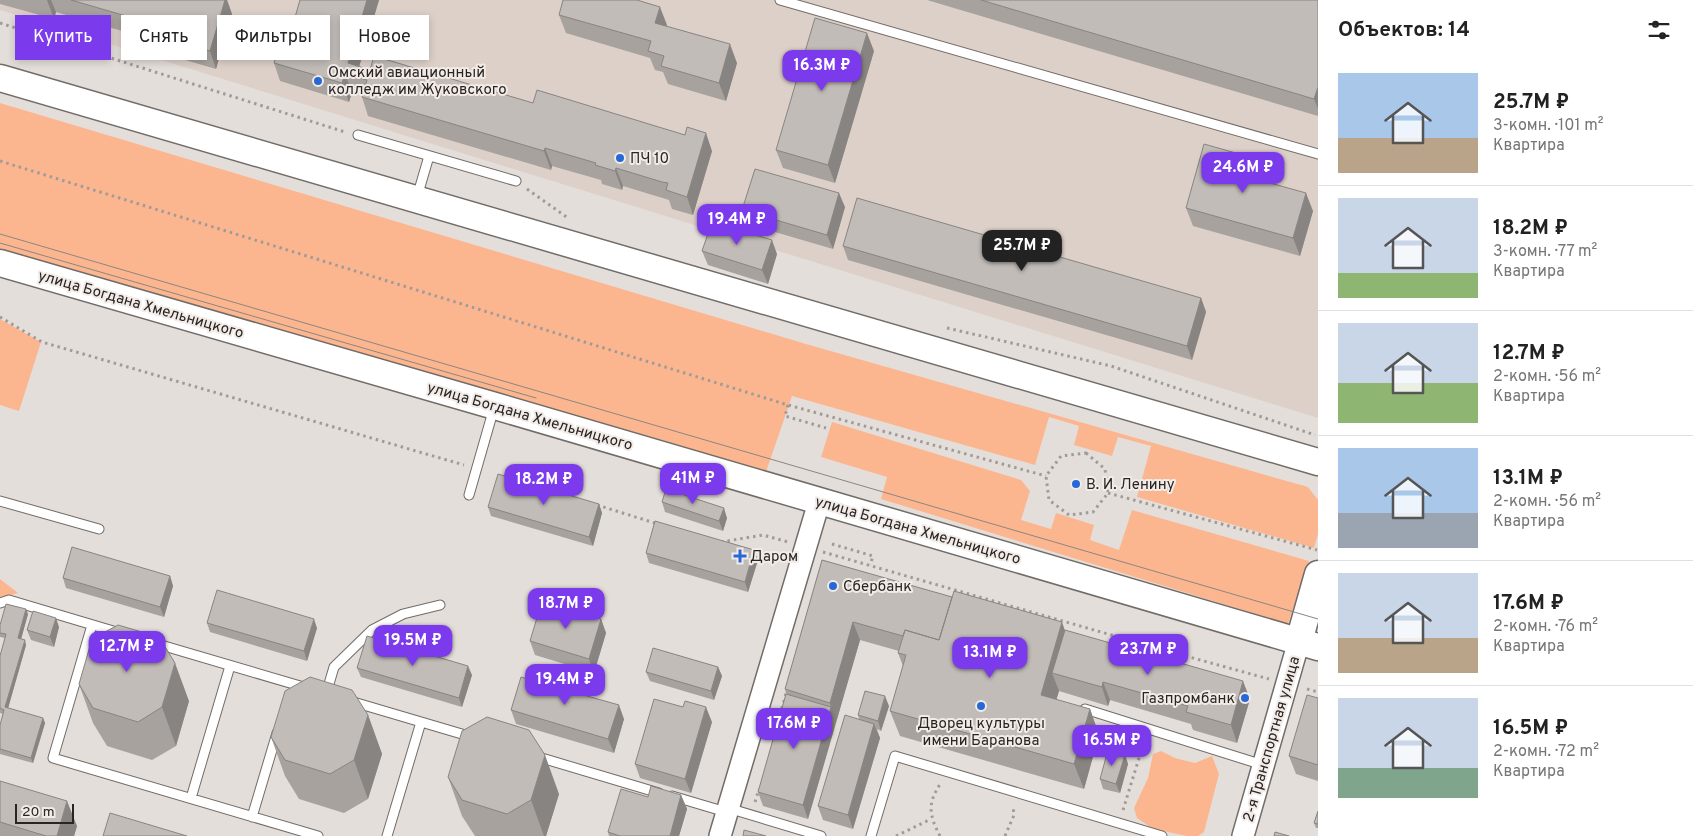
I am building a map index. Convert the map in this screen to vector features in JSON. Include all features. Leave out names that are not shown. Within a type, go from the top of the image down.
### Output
[{"type":"main road","points":[[0,78],[1318,462]]},
{"type":"main road","name":"улица Богдана Хмельницкого","points":[[0,263],[1308,644]]},
{"type":"main road","points":[[1308,644],[1318,574]]},
{"type":"street","points":[[720,836],[819,502]]},
{"type":"street","name":"2-я Транспортная улица","points":[[1243,836],[1286,684],[1308,644]]},
{"type":"lane","points":[[780,0],[807,4],[1318,154]]},
{"type":"lane","points":[[358,136],[516,181]]},
{"type":"lane","points":[[417,200],[429,156]]},
{"type":"lane","points":[[469,495],[495,406]]},
{"type":"lane","points":[[0,501],[99,528]]},
{"type":"lane","points":[[0,603],[9,600],[129,636]]},
{"type":"lane","points":[[326,694],[334,666],[372,630],[403,614],[440,605]]},
{"type":"lane","points":[[92,625],[53,758],[318,836]]},
{"type":"lane","points":[[147,641],[335,697]]},
{"type":"lane","points":[[191,798],[230,666]]},
{"type":"lane","points":[[288,693],[291,684]]},
{"type":"lane","points":[[345,700],[478,739]]},
{"type":"lane","points":[[1085,709],[1263,765]]},
{"type":"lane","points":[[252,817],[280,722]]},
{"type":"lane","points":[[387,836],[421,722]]},
{"type":"lane","points":[[526,753],[727,811],[752,815],[821,836]]},
{"type":"lane","points":[[871,836],[895,756],[1119,823],[1144,833],[1162,836]]},
{"type":"path","points":[[0,23],[358,136]]},
{"type":"path","points":[[0,161],[788,405],[1046,476]]},
{"type":"path","points":[[0,317],[42,342],[476,469]]},
{"type":"path","points":[[788,405],[784,416],[826,428]]},
{"type":"path","points":[[1086,453],[1105,469],[1108,493],[1093,512],[1069,515],[1049,500],[1046,476],[1061,456],[1086,453]]},
{"type":"path","points":[[1108,493],[1318,551]]},
{"type":"path","points":[[589,503],[664,526]]},
{"type":"path","points":[[720,542],[763,535],[1153,647],[1318,692]]},
{"type":"path","points":[[832,544],[873,556],[870,566]]},
{"type":"path","points":[[823,562],[826,553]]},
{"type":"path","points":[[773,740],[789,684]]},
{"type":"path","points":[[1119,823],[1148,729]]},
{"type":"path","points":[[940,836],[931,819],[933,795],[949,772]]},
{"type":"path","points":[[752,815],[760,787]]},
{"type":"path","points":[[1005,836],[1014,815],[1010,791]]},
{"type":"path","points":[[896,836],[931,819]]},
{"type":"shaded area","points":[[0,0],[1318,0],[1318,418],[162,60],[207,60],[207,15],[121,15],[121,47],[111,44],[111,15],[16,15],[0,10]]},
{"type":"shaded area","points":[[0,103],[806,344],[1308,487],[1318,500],[1318,534],[1314,548],[1137,497],[1151,446],[1118,437],[1112,456],[1074,445],[1079,426],[1049,417],[1035,465],[792,396],[766,472],[0,251]]},
{"type":"shaded area","points":[[0,319],[41,342],[19,411],[0,405]]},
{"type":"shaded area","points":[[832,422],[1021,480],[1030,491],[1021,520],[1051,529],[1056,513],[1094,525],[1090,540],[1119,550],[1132,510],[1309,561],[1288,624],[881,499],[887,477],[821,457]]},
{"type":"shaded area","points":[[0,579],[18,593],[0,598]]},
{"type":"shaded area","points":[[1161,751],[1175,758],[1195,763],[1212,756],[1219,774],[1204,832],[1198,836],[1187,836],[1153,829],[1137,818],[1134,808],[1148,778],[1153,754]]},
{"type":"building","points":[[71,0],[225,0],[221,15],[217,15],[217,27],[210,51],[207,50],[207,15],[123,15]]},
{"type":"building","points":[[300,0],[367,0],[362,15],[340,15],[340,60],[349,60],[348,63],[370,70],[373,60],[388,60],[533,103],[537,90],[685,135],[687,127],[706,133],[687,197],[666,190],[668,183],[616,168],[615,171],[595,165],[596,163],[545,148],[544,151],[362,97],[367,80],[345,74],[342,83],[274,63],[275,60],[330,60],[330,15],[296,15]]},
{"type":"building","points":[[563,0],[637,0],[660,7],[655,23],[730,44],[719,83],[661,66],[664,56],[648,51],[651,41],[559,15]]},
{"type":"building","points":[[981,0],[1318,0],[1318,87],[1314,99]]},
{"type":"building","points":[[815,18],[867,33],[828,165],[776,150]]},
{"type":"building","points":[[1204,144],[1250,157],[1245,176],[1306,193],[1293,238],[1186,208]]},
{"type":"building","points":[[755,169],[839,193],[827,235],[742,210]]},
{"type":"building","points":[[857,198],[1201,298],[1187,346],[843,246]]},
{"type":"building","points":[[712,222],[772,240],[762,270],[702,251]]},
{"type":"building","points":[[498,474],[599,504],[589,537],[488,507]]},
{"type":"building","points":[[666,489],[724,508],[719,521],[662,502]]},
{"type":"building","points":[[655,521],[754,550],[745,582],[646,553]]},
{"type":"building","points":[[72,547],[170,576],[160,607],[63,578]]},
{"type":"building","points":[[822,560],[952,597],[939,640],[905,630],[903,636],[853,622],[830,703],[785,689]]},
{"type":"building","points":[[217,590],[314,619],[304,651],[207,623]]},
{"type":"building","name":"Дворец культуры имени Баранова","points":[[954,591],[1062,622],[1041,695],[1090,709],[1074,764],[890,711],[906,655],[898,653],[905,630],[939,640]]},
{"type":"building","points":[[542,601],[601,619],[589,659],[530,641]]},
{"type":"building","points":[[6,604],[26,609],[18,638],[25,640],[5,707],[43,718],[31,758],[0,749],[0,725],[4,710],[0,708],[0,656],[6,634],[0,633],[0,625]]},
{"type":"building","points":[[33,611],[56,618],[50,637],[27,630]]},
{"type":"building","points":[[118,625],[159,637],[175,663],[162,707],[138,722],[93,708],[79,684],[92,639]]},
{"type":"building","points":[[1065,630],[1243,681],[1231,725],[1186,712],[1188,706],[1103,682],[1102,687],[1052,673]]},
{"type":"building","points":[[367,636],[468,666],[459,698],[357,668]]},
{"type":"building","points":[[653,648],[718,667],[711,691],[646,672]]},
{"type":"building","points":[[554,676],[583,684],[580,694],[619,705],[608,739],[511,710],[521,677],[551,685]]},
{"type":"building","points":[[310,677],[352,690],[368,715],[354,760],[330,774],[285,760],[271,737],[285,691]]},
{"type":"building","points":[[865,691],[885,696],[878,721],[858,715]]},
{"type":"building","points":[[786,694],[831,707],[803,805],[758,792]]},
{"type":"building","points":[[1307,695],[1318,698],[1318,765],[1289,756]]},
{"type":"building","points":[[654,699],[683,707],[685,701],[706,707],[685,779],[635,764]]},
{"type":"building","points":[[845,715],[874,724],[848,815],[818,806]]},
{"type":"building","points":[[487,717],[529,730],[545,755],[531,800],[507,814],[462,800],[448,777],[462,731]]},
{"type":"building","points":[[1108,750],[1125,755],[1116,784],[1100,779]]},
{"type":"building","points":[[0,781],[67,801],[57,836],[46,836],[0,822]]},
{"type":"building","points":[[651,786],[681,795],[670,836],[620,836],[608,832],[621,789],[648,797]]},
{"type":"building","points":[[1318,811],[1318,824],[1314,823]]},
{"type":"building","points":[[110,813],[187,836],[103,836]]},
{"type":"building","points":[[744,830],[766,836],[743,836]]},
{"type":"building","points":[[1275,832],[1289,836],[1274,836]]},
{"type":"tram line","points":[[0,234],[1318,619]]},
{"type":"tram line","points":[[0,243],[536,398]]},
{"type":"place","name":"Омский авиационный колледж им Жуковского","points":[[318,81]]},
{"type":"place","name":"ПЧ 10","points":[[620,158]]},
{"type":"place","name":"В. И. Ленину","points":[[1076,484]]},
{"type":"place","name":"Даром","points":[[740,556]]},
{"type":"place","name":"Сбербанк","points":[[833,586]]},
{"type":"place","name":"Газпромбанк","points":[[1245,698]]},
{"type":"place","name":"Дворец культуры имени Баранова","points":[[981,706]]}]
